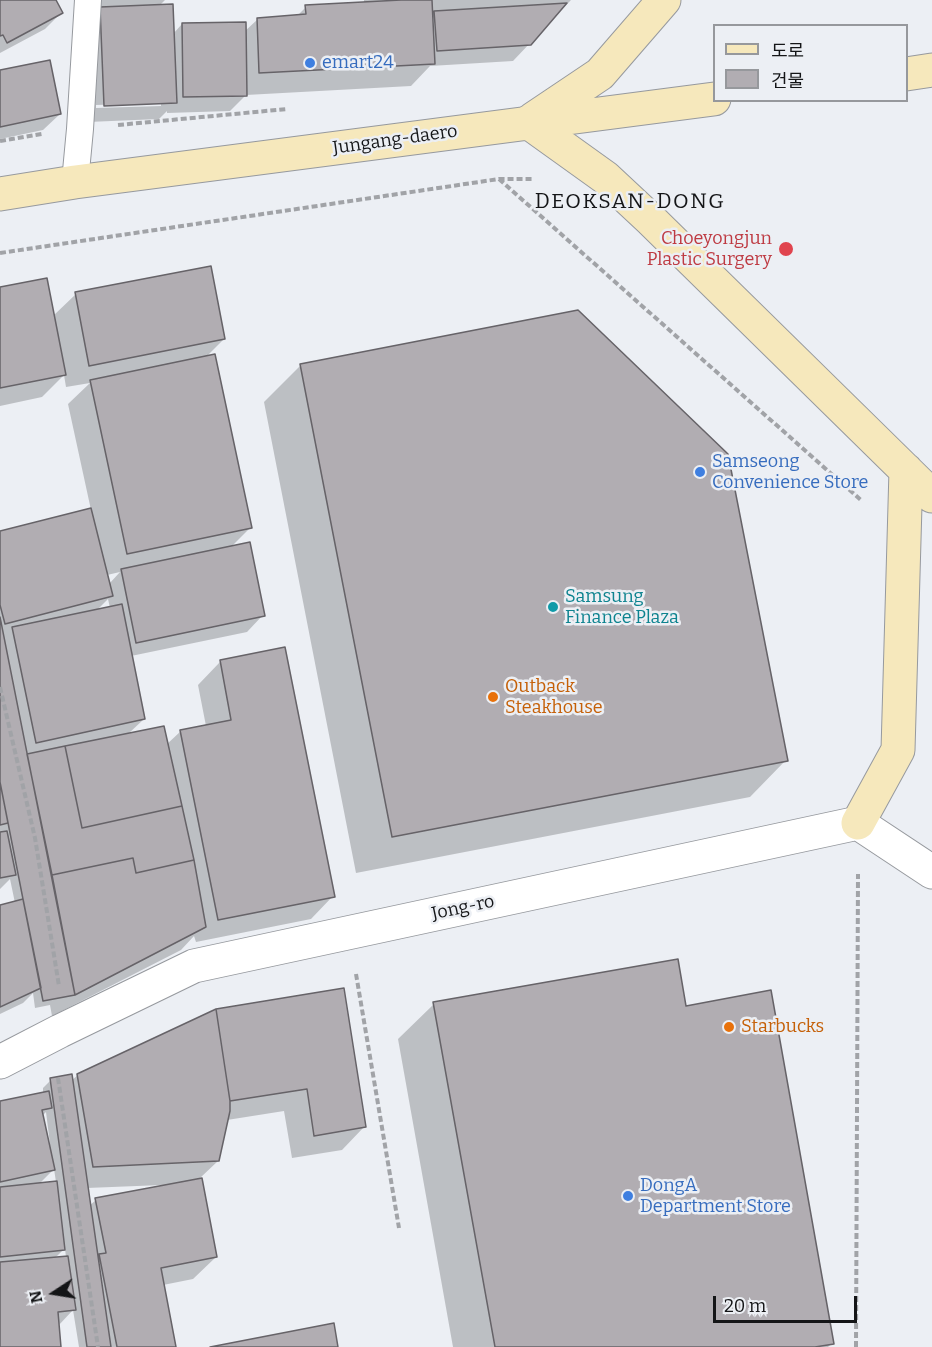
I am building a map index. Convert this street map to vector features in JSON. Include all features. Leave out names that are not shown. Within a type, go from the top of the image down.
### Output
[{"type":"main road","points":[[664,0],[600,74],[528,122],[606,178],[932,496]]},
{"type":"main road","points":[[908,74],[932,70]]},
{"type":"main road","name":"Jungang-daero","points":[[0,194],[75,182],[713,99]]},
{"type":"main road","points":[[858,823],[898,750],[906,470]]},
{"type":"street","points":[[858,823],[932,872]]},
{"type":"street","name":"Jong-ro","points":[[0,1062],[194,966],[858,823]]},
{"type":"lane","points":[[75,182],[88,0]]},
{"type":"path","points":[[0,141],[80,129],[293,108]]},
{"type":"path","points":[[499,179],[865,504]]},
{"type":"path","points":[[0,253],[499,179],[535,179]]},
{"type":"path","points":[[856,1347],[858,823]]},
{"type":"path","points":[[349,932],[399,1228]]},
{"type":"building","points":[[0,0],[56,0],[63,13],[7,43],[3,35],[0,36]]},
{"type":"building","points":[[432,0],[435,64],[259,73],[257,18],[306,14],[305,5]]},
{"type":"building","points":[[567,3],[531,45],[437,51],[434,11]]},
{"type":"building","points":[[173,4],[177,103],[104,106],[100,7]]},
{"type":"building","points":[[246,22],[247,96],[183,97],[182,23]]},
{"type":"building","points":[[50,60],[61,114],[0,127],[0,70]]},
{"type":"building","points":[[211,266],[225,339],[89,366],[75,292]]},
{"type":"building","points":[[47,278],[66,375],[0,388],[0,287]]},
{"type":"building","name":"Samsung Finance Plaza","points":[[578,310],[728,454],[788,761],[392,837],[300,364]]},
{"type":"building","points":[[215,354],[252,528],[127,554],[90,380]]},
{"type":"building","points":[[91,508],[113,596],[5,624],[0,605],[0,531]]},
{"type":"building","points":[[250,542],[265,616],[136,643],[121,569]]},
{"type":"building","points":[[122,604],[145,719],[36,743],[12,627]]},
{"type":"building","points":[[0,617],[75,995],[43,1001],[0,782]]},
{"type":"building","points":[[285,647],[335,897],[218,920],[180,730],[231,720],[220,660]]},
{"type":"building","points":[[164,726],[182,806],[82,828],[65,746]]},
{"type":"building","points":[[65,746],[82,828],[182,806],[194,860],[136,873],[133,858],[52,875],[27,754]]},
{"type":"building","points":[[0,782],[8,823],[0,825]]},
{"type":"building","points":[[7,831],[16,875],[0,878],[0,832]]},
{"type":"building","points":[[133,858],[136,873],[194,860],[206,927],[75,995],[52,875]]},
{"type":"building","points":[[23,899],[41,988],[0,1007],[0,905]]},
{"type":"building","points":[[678,959],[686,1006],[771,990],[834,1344],[815,1347],[495,1347],[433,1002]]},
{"type":"building","points":[[344,988],[366,1127],[314,1136],[307,1089],[230,1101],[216,1009]]},
{"type":"building","points":[[216,1009],[230,1101],[230,1111],[219,1161],[93,1167],[77,1074]]},
{"type":"building","points":[[72,1074],[111,1347],[87,1347],[50,1078]]},
{"type":"building","points":[[49,1091],[52,1108],[42,1110],[55,1170],[0,1182],[0,1101]]},
{"type":"building","points":[[202,1178],[217,1257],[161,1268],[176,1347],[117,1347],[99,1254],[106,1253],[95,1198]]},
{"type":"building","points":[[57,1181],[65,1250],[0,1257],[0,1187]]},
{"type":"building","points":[[68,1256],[76,1310],[58,1312],[61,1347],[0,1347],[0,1262]]},
{"type":"building","points":[[334,1323],[338,1347],[210,1347]]},
{"type":"place","name":"emart24","points":[[310,63]]},
{"type":"place","name":"Choeyongjun Plastic Surgery","points":[[786,249]]},
{"type":"place","name":"Samseong Convenience Store","points":[[700,472]]},
{"type":"place","name":"Samsung Finance Plaza","points":[[553,607]]},
{"type":"place","name":"Outback Steakhouse","points":[[493,697]]},
{"type":"place","name":"Starbucks","points":[[729,1027]]},
{"type":"place","name":"DongA Department Store","points":[[628,1196]]},
{"type":"district","name":"DEOKSAN-DONG","points":[[630,202]]}]
